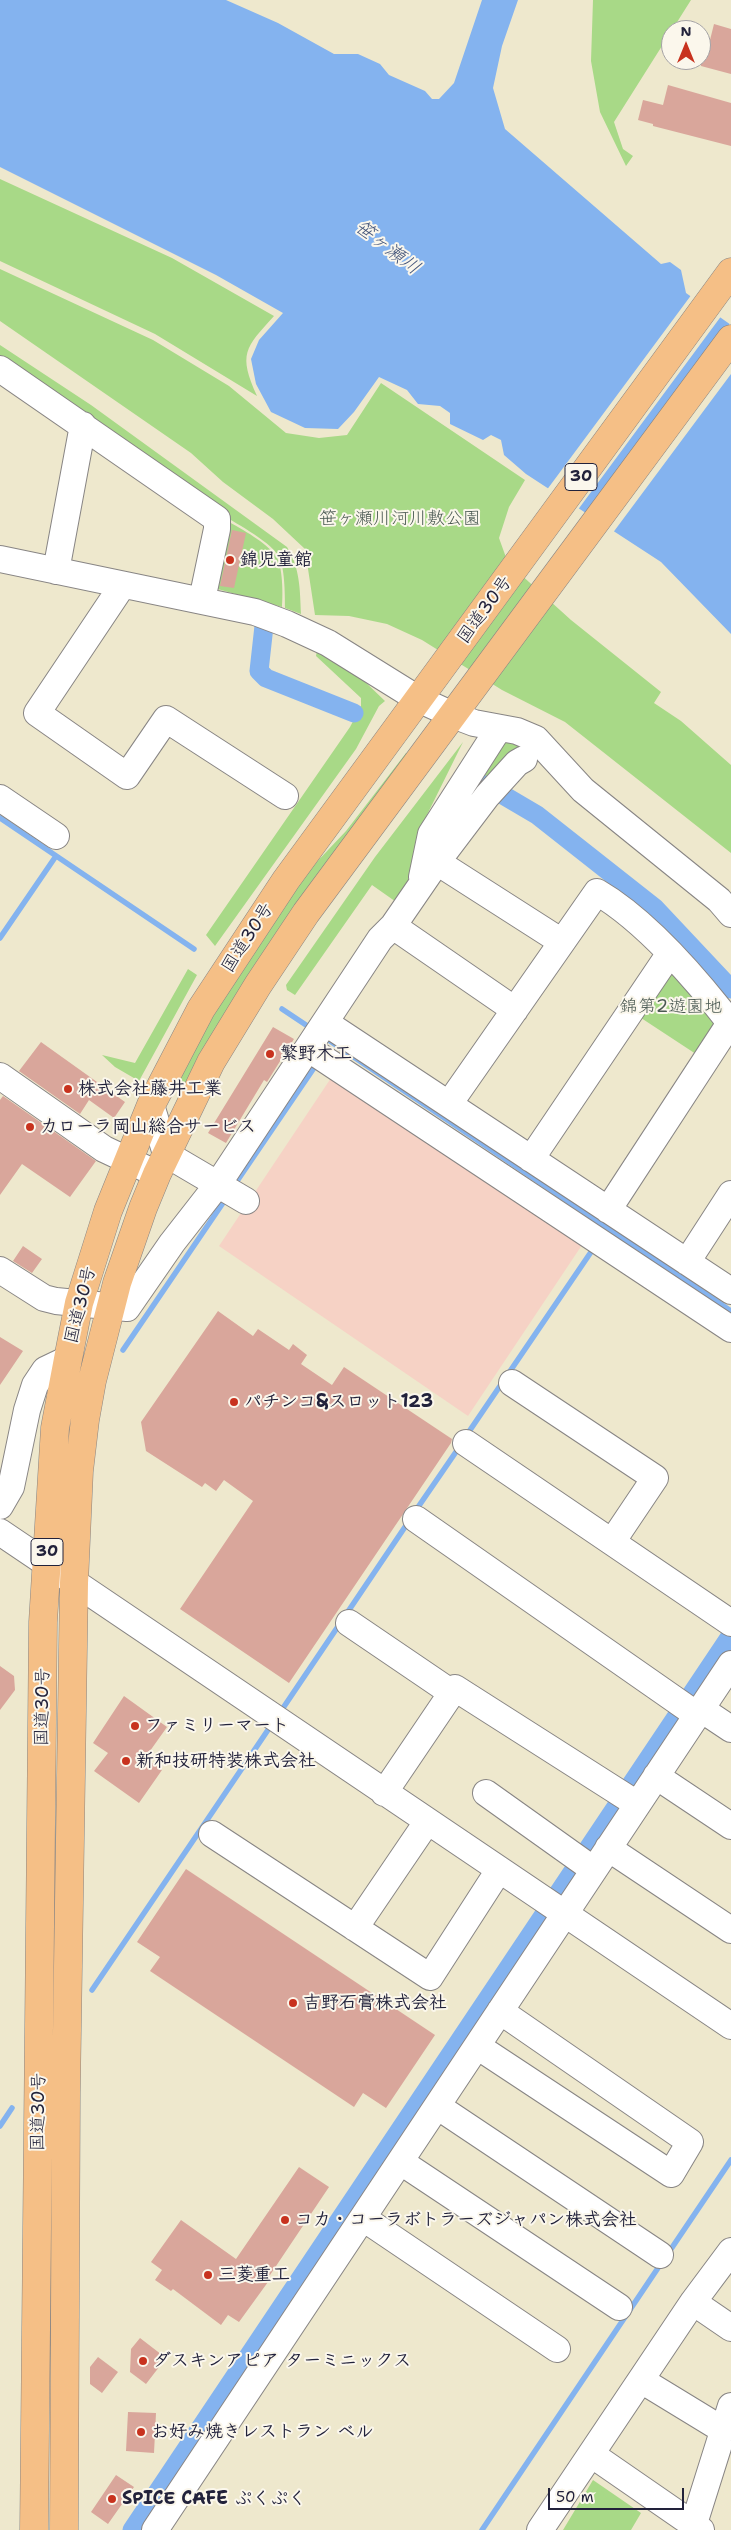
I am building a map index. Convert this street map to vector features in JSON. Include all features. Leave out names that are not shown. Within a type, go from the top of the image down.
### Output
[{"type":"highway","name":"国道30号","points":[[34,2530],[43,1631],[55,1428],[68,1358],[89,1310],[142,1208],[148,1164],[152,1105],[202,1009],[286,880],[728,275]]},
{"type":"highway","name":"国道30号","points":[[148,1164],[258,985],[306,914],[731,339]]},
{"type":"highway","name":"国道30号","points":[[64,2530],[66,2094],[74,1583],[78,1471],[85,1420],[89,1310]]},
{"type":"street","points":[[0,369],[217,519],[217,530],[202,600]]},
{"type":"street","points":[[56,571],[83,425]]},
{"type":"street","points":[[0,559],[122,586],[256,612],[287,624],[328,644],[418,698],[460,705],[474,723],[517,730],[536,739],[583,790],[719,900],[731,914]]},
{"type":"street","points":[[122,586],[37,713],[127,776],[166,719],[285,796]]},
{"type":"street","points":[[420,888],[431,834],[499,728]]},
{"type":"street","points":[[0,1270],[44,1298],[89,1310],[126,1308],[172,1243],[231,1192],[380,940],[393,926],[437,862],[494,789],[517,763],[524,759]]},
{"type":"street","points":[[0,798],[56,836]]},
{"type":"street","points":[[437,862],[562,942]]},
{"type":"street","points":[[449,1104],[597,892],[612,900],[670,953],[711,998],[731,1024],[608,1210]]},
{"type":"street","points":[[393,926],[515,1010]]},
{"type":"street","points":[[531,1159],[670,953]]},
{"type":"street","points":[[319,1042],[449,1104],[731,1291]]},
{"type":"street","points":[[319,1042],[731,1329]]},
{"type":"street","points":[[0,1076],[104,1149],[231,1192]]},
{"type":"street","points":[[148,1164],[152,1105]]},
{"type":"street","points":[[688,1262],[731,1194]]},
{"type":"street","points":[[0,1506],[10,1487],[8,1458],[35,1386],[45,1370],[68,1358]]},
{"type":"street","points":[[512,1383],[656,1478],[612,1542]]},
{"type":"street","points":[[466,1443],[731,1623]]},
{"type":"street","points":[[416,1519],[691,1709],[731,1729]]},
{"type":"street","points":[[0,1532],[731,2026]]},
{"type":"street","points":[[349,1623],[452,1693]]},
{"type":"street","points":[[155,2530],[500,2011],[554,1908],[584,1863],[608,1848],[628,1799],[656,1776],[691,1709],[731,1664]]},
{"type":"street","points":[[384,1793],[455,1688],[628,1799]]},
{"type":"street","points":[[656,1776],[731,1826]]},
{"type":"street","points":[[486,1793],[584,1863]]},
{"type":"street","points":[[356,1928],[428,1822]]},
{"type":"street","points":[[212,1834],[430,1977],[499,1870]]},
{"type":"street","points":[[608,1848],[731,1930]]},
{"type":"street","points":[[477,2046],[672,2174],[690,2142],[500,2011]]},
{"type":"street","points":[[438,2106],[660,2255]]},
{"type":"street","points":[[401,2162],[619,2307]]},
{"type":"street","points":[[363,2218],[557,2349]]},
{"type":"street","points":[[540,2530],[693,2302],[731,2251]]},
{"type":"street","points":[[693,2302],[731,2328]]},
{"type":"street","points":[[641,2380],[723,2430]]},
{"type":"street","points":[[591,2454],[696,2528],[731,2406]]},
{"type":"shaded area","points":[[333,1075],[582,1245],[468,1416],[219,1246]]},
{"type":"green space","points":[[593,0],[691,0],[678,20],[661,20],[661,48],[614,122],[623,149],[633,156],[626,166],[600,112],[591,61]]},
{"type":"green space","points":[[0,179],[172,258],[274,316],[251,344],[246,361],[251,382],[257,396],[155,334],[0,261]]},
{"type":"green space","name":"笹ヶ瀬川河川敷公園","points":[[0,269],[153,340],[229,386],[286,433],[319,438],[347,435],[381,383],[525,480],[509,507],[499,538],[508,563],[571,620],[661,692],[654,703],[681,721],[731,765],[731,853],[565,722],[502,690],[422,640],[387,624],[349,616],[315,615],[305,549],[273,519],[223,482],[191,453],[0,321]]},
{"type":"green space","points":[[0,345],[91,405],[287,547],[297,571],[300,587],[301,614],[285,608],[282,566],[278,555],[267,543],[217,512],[0,361]]},
{"type":"green space","points":[[227,521],[260,541],[276,556],[281,573],[282,607],[214,588]]},
{"type":"green space","points":[[317,650],[359,676],[385,701],[379,706],[356,749],[215,946],[206,935],[350,727],[361,706],[361,698],[316,656]]},
{"type":"green space","points":[[511,741],[531,745],[435,840],[502,743]]},
{"type":"green space","points":[[463,742],[422,825],[403,900],[399,904],[372,885],[295,995],[287,990],[286,985],[375,857]]},
{"type":"green space","points":[[406,753],[411,758],[186,1086],[182,1088],[177,1085],[209,1021],[272,922],[311,868],[346,831]]},
{"type":"green space","points":[[188,969],[197,975],[139,1081],[115,1067],[102,1055],[135,1063]]},
{"type":"green space","name":"錦第2遊園地","points":[[673,970],[721,1025],[702,1058],[635,1014]]},
{"type":"green space","points":[[593,2480],[641,2513],[631,2530],[563,2530]]},
{"type":"water","name":"笹ヶ瀬川","points":[[0,0],[226,0],[278,23],[334,54],[358,54],[380,64],[389,75],[425,91],[432,99],[439,99],[454,83],[482,0],[518,0],[502,46],[493,88],[505,129],[661,264],[670,262],[681,270],[686,293],[731,325],[731,634],[661,562],[526,474],[504,455],[501,440],[491,435],[483,440],[450,424],[450,413],[440,406],[418,404],[407,390],[379,377],[354,412],[338,429],[305,428],[271,412],[256,384],[251,359],[259,340],[283,313],[216,275],[0,167]]},
{"type":"pier","points":[[692,294],[722,315],[577,511],[546,491]]},
{"type":"pier","points":[[731,322],[731,374],[612,534],[586,517]]},
{"type":"building","points":[[714,24],[731,29],[731,74],[711,69],[711,36]]},
{"type":"building","points":[[668,85],[731,103],[731,146],[653,126],[653,124],[638,120],[643,100],[663,105]]},
{"type":"building","points":[[232,530],[246,533],[234,588],[220,586]]},
{"type":"building","points":[[273,1027],[294,1039],[267,1082],[264,1080],[226,1143],[208,1133]]},
{"type":"building","name":"株式会社藤井工業","points":[[41,1042],[125,1102],[114,1118],[89,1100],[80,1114],[19,1071]]},
{"type":"building","name":"カローラ岡山総合サービス","points":[[3,1096],[96,1161],[70,1197],[22,1164],[0,1195],[0,1100]]},
{"type":"building","points":[[23,1246],[42,1259],[32,1273],[13,1261]]},
{"type":"building","points":[[218,1311],[253,1336],[258,1329],[289,1350],[293,1344],[307,1355],[301,1364],[332,1385],[344,1367],[452,1439],[289,1683],[180,1609],[253,1501],[224,1480],[216,1491],[205,1483],[202,1487],[146,1451],[141,1422]]},
{"type":"building","points":[[0,1337],[23,1351],[0,1385]]},
{"type":"building","points":[[0,1666],[14,1676],[15,1690],[0,1710]]},
{"type":"building","points":[[124,1696],[167,1727],[145,1758],[162,1770],[139,1803],[94,1771],[108,1753],[93,1743]]},
{"type":"building","name":"吉野石膏株式会社","points":[[186,1869],[435,2035],[386,2108],[363,2093],[354,2107],[150,1971],[160,1957],[137,1942]]},
{"type":"building","points":[[299,2167],[329,2187],[266,2281],[268,2282],[239,2322],[228,2315],[221,2325],[173,2289],[171,2291],[155,2280],[162,2270],[151,2262],[181,2220],[236,2259]]},
{"type":"building","name":"ダスキンアピア ターミニックス","points":[[140,2338],[166,2358],[146,2384],[130,2372],[131,2349]]},
{"type":"building","points":[[98,2357],[118,2372],[102,2393],[90,2384],[90,2367]]},
{"type":"building","name":"お好み焼きレストラン ベル","points":[[128,2412],[156,2413],[154,2453],[126,2451]]},
{"type":"building","name":"SPICE CAFE ぷくぷく","points":[[116,2475],[134,2487],[108,2524],[91,2512]]},
{"type":"waterway","points":[[264,626],[259,671],[266,678],[354,713]]},
{"type":"waterway","points":[[486,785],[537,815],[655,908],[731,989]]},
{"type":"waterway","points":[[0,818],[194,949]]},
{"type":"waterway","points":[[0,938],[56,856]]},
{"type":"waterway","points":[[282,1009],[312,1029]]},
{"type":"waterway","points":[[330,1041],[731,1311]]},
{"type":"waterway","points":[[233,1187],[318,1062]]},
{"type":"waterway","points":[[123,1350],[227,1197]]},
{"type":"waterway","points":[[466,1436],[591,1252]]},
{"type":"waterway","points":[[414,1513],[460,1446]]},
{"type":"waterway","points":[[279,1714],[409,1521]]},
{"type":"waterway","points":[[132,2530],[731,1635]]},
{"type":"waterway","points":[[92,1990],[272,1724]]},
{"type":"waterway","points":[[0,2126],[12,2108]]},
{"type":"waterway","points":[[667,2255],[731,2160]]},
{"type":"waterway","points":[[482,2530],[662,2262]]},
{"type":"place","name":"錦児童館","points":[[230,560]]},
{"type":"place","name":"繁野木工","points":[[270,1054]]},
{"type":"place","name":"株式会社藤井工業","points":[[68,1089]]},
{"type":"place","name":"カローラ岡山総合サービス","points":[[30,1127]]},
{"type":"place","name":"パチンコ&スロット123","points":[[234,1402]]},
{"type":"place","name":"ファミリーマート","points":[[135,1726]]},
{"type":"place","name":"新和技研特装株式会社","points":[[126,1761]]},
{"type":"place","name":"吉野石膏株式会社","points":[[293,2003]]},
{"type":"place","name":"コカ・コーラボトラーズジャパン株式会社","points":[[285,2220]]},
{"type":"place","name":"三菱重工","points":[[208,2275]]},
{"type":"place","name":"ダスキンアピア ターミニックス","points":[[143,2361]]},
{"type":"place","name":"お好み焼きレストラン ベル","points":[[141,2432]]},
{"type":"place","name":"SPICE CAFE ぷくぷく","points":[[112,2499]]}]
